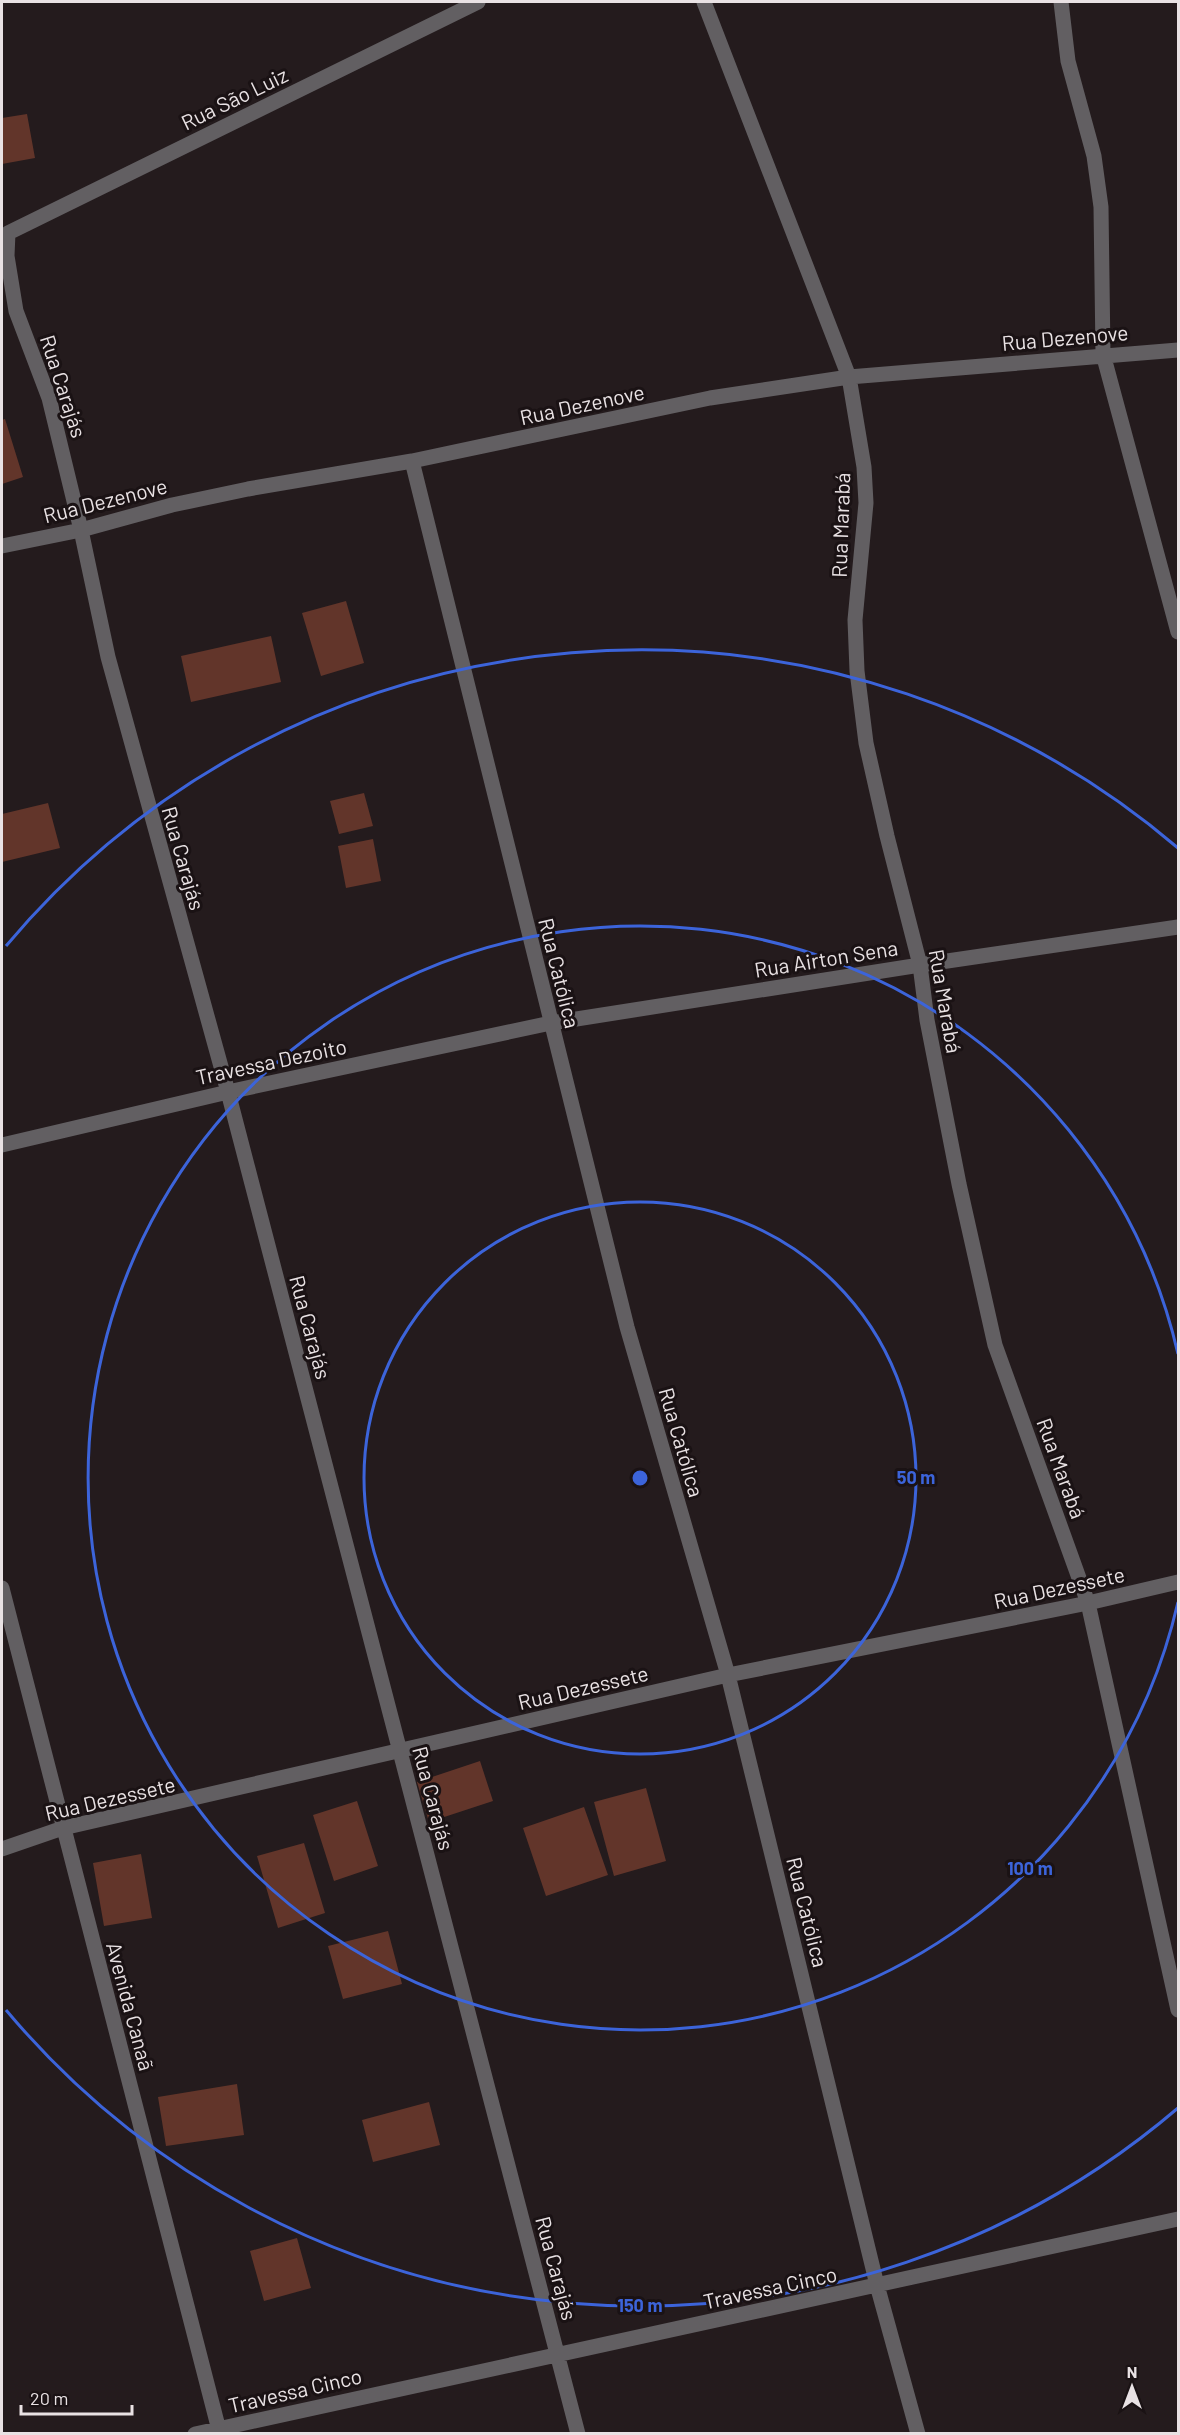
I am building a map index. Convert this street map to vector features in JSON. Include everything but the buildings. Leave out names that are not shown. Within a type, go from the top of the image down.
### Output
[{"type":"street","name":"Rua São Luiz","points":[[8,233],[478,2]]},
{"type":"street","name":"Rua Marabá","points":[[704,2],[849,377],[864,467],[866,503],[855,620],[857,671],[869,754],[887,836],[920,964],[927,1020],[954,1160],[995,1345],[1088,1603],[1179,2010]]},
{"type":"street","points":[[1061,2],[1068,61],[1094,156],[1101,207],[1103,354],[1179,632]]},
{"type":"street","name":"Rua Carajás","points":[[8,233],[7,256],[16,311],[49,398],[81,530],[108,657],[228,1092],[578,2433]]},
{"type":"street","name":"Rua Dezenove","points":[[2,546],[81,530],[194,501],[412,461],[710,398],[849,377],[1103,354],[1179,350]]},
{"type":"street","name":"Rua Católica","points":[[412,461],[627,1327],[728,1675],[877,2285],[918,2433]]},
{"type":"street","name":"Rua Airton Sena","points":[[551,1023],[920,964],[1179,927]]},
{"type":"street","name":"Travessa Dezoito","points":[[2,1145],[228,1092],[551,1023]]},
{"type":"street","name":"Rua Dezessete","points":[[2,1849],[63,1828],[728,1675],[1088,1603],[1179,1582]]},
{"type":"street","name":"Avenida Canaã","points":[[2,1588],[219,2431]]},
{"type":"street","name":"Travessa Cinco","points":[[195,2433],[219,2431],[558,2354],[1179,2219]]}]
